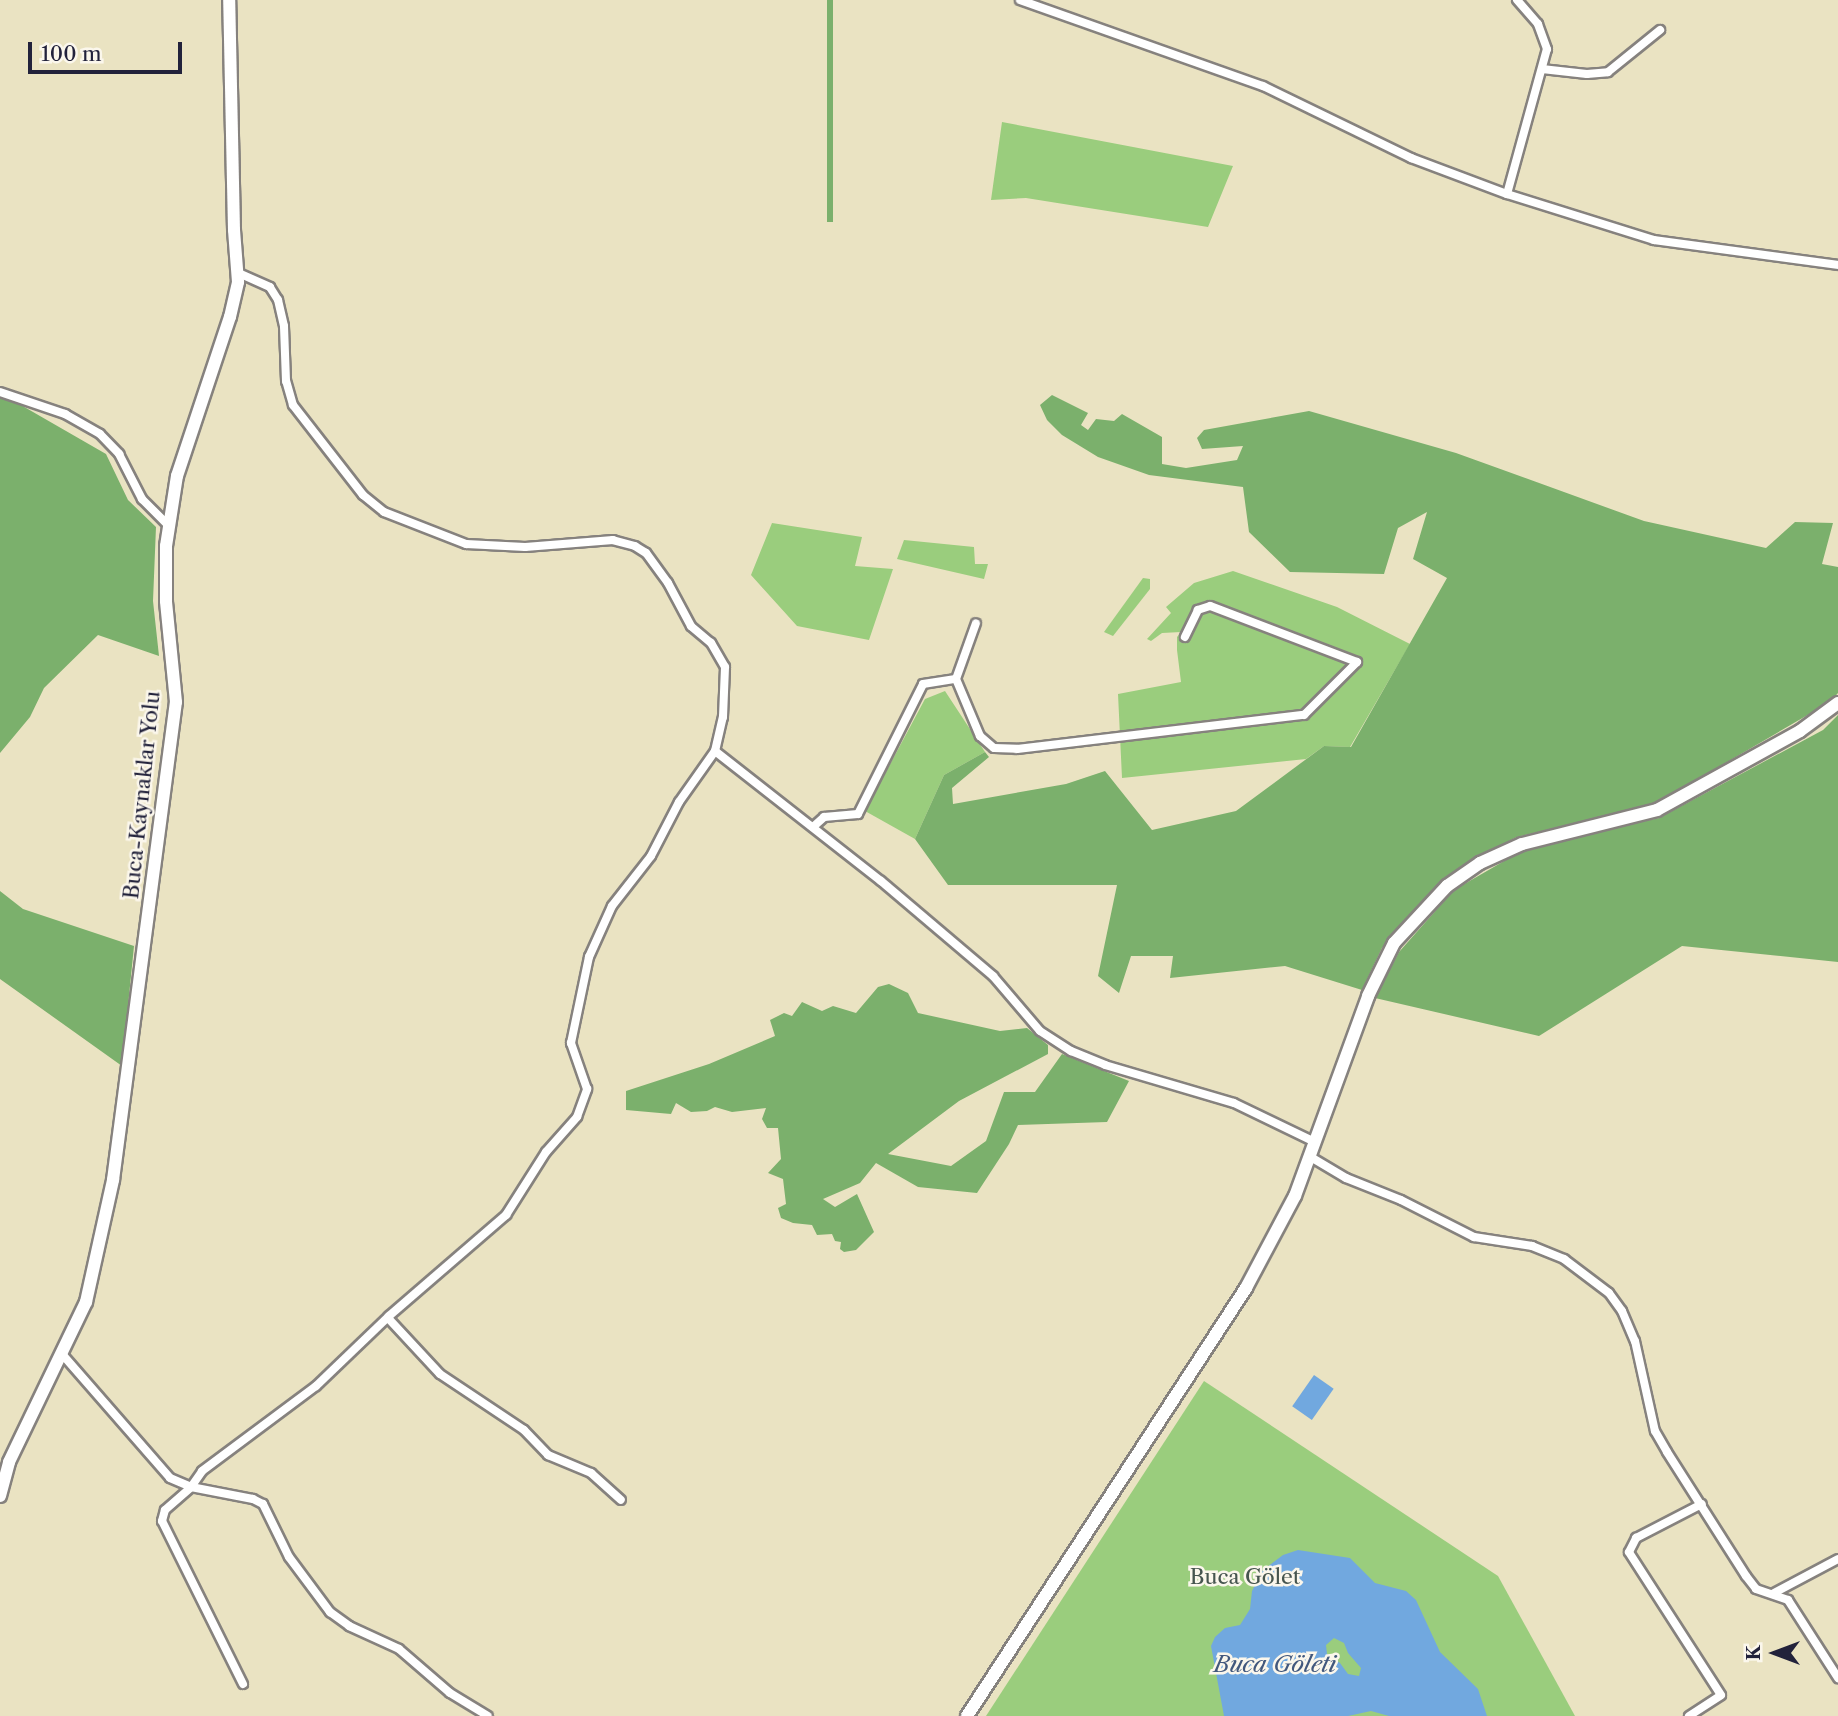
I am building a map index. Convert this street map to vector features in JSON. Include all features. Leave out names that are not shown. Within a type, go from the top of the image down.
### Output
[{"type":"street","name":"Buca-Kaynaklar Yolu","points":[[0,1496],[9,1462],[86,1302],[113,1180],[176,702],[166,600],[169,526],[177,476],[230,317],[237,272],[229,0]]},
{"type":"street","points":[[1020,0],[1263,86],[1411,158],[1507,194],[1654,240],[1838,265]]},
{"type":"street","points":[[1507,194],[1547,50],[1538,24],[1517,0]]},
{"type":"street","points":[[1542,69],[1587,74],[1608,72],[1660,30]]},
{"type":"street","points":[[237,272],[270,287],[278,300],[284,326],[286,381],[293,404],[363,495],[384,512],[466,544],[525,547],[612,540],[646,553],[668,583],[691,626],[711,643],[725,667],[723,717],[715,751],[679,802],[651,856],[612,906],[589,957],[571,1044],[587,1089],[577,1117],[546,1152],[506,1215],[388,1318],[316,1386],[202,1471],[191,1487],[165,1510],[162,1521],[243,1684]]},
{"type":"street","points":[[0,392],[65,414],[100,434],[118,454],[142,499],[169,526]]},
{"type":"street","points":[[976,623],[956,679],[980,736],[994,748],[1017,749],[1304,715],[1357,662],[1210,606],[1198,610],[1185,637]]},
{"type":"street","points":[[813,827],[824,817],[858,814],[923,684],[956,679]]},
{"type":"street","points":[[967,1716],[1245,1288],[1295,1196],[1368,996],[1394,943],[1447,886],[1480,863],[1522,844],[1657,810],[1800,731],[1838,703]]},
{"type":"street","points":[[715,751],[881,881],[993,976],[1040,1031],[1071,1051],[1105,1065],[1234,1103],[1315,1142]]},
{"type":"street","points":[[1309,1156],[1346,1178],[1402,1200],[1474,1237],[1532,1246],[1564,1259],[1599,1283],[1622,1311],[1635,1341],[1655,1431],[1756,1589],[1788,1600],[1838,1678]]},
{"type":"street","points":[[388,1318],[440,1374],[524,1430],[548,1455],[591,1473],[621,1500]]},
{"type":"street","points":[[62,1354],[170,1478],[191,1487],[253,1499],[263,1504],[289,1558],[330,1612],[359,1631],[399,1649],[450,1693],[488,1716]]},
{"type":"street","points":[[1689,1716],[1721,1695],[1629,1552],[1636,1538],[1702,1504]]},
{"type":"street","points":[[1774,1593],[1838,1559]]},
{"type":"green space","points":[[827,0],[833,0],[833,222],[827,222]]},
{"type":"green space","points":[[1002,122],[1233,166],[1208,227],[1026,198],[991,200]]},
{"type":"green space","points":[[0,393],[106,454],[128,500],[156,527],[153,601],[159,656],[98,635],[44,688],[30,717],[0,753]]},
{"type":"green space","points":[[1052,395],[1088,413],[1081,425],[1088,430],[1096,419],[1114,421],[1122,414],[1162,437],[1162,464],[1186,468],[1237,460],[1243,446],[1202,449],[1197,438],[1204,430],[1309,411],[1456,453],[1644,521],[1766,548],[1795,522],[1833,523],[1822,564],[1838,567],[1838,693],[1830,702],[1655,804],[1517,837],[1471,860],[1415,909],[1382,948],[1362,990],[1285,966],[1170,978],[1173,956],[1131,956],[1119,993],[1098,976],[1117,885],[948,885],[915,839],[944,775],[985,752],[989,757],[952,788],[953,804],[1066,784],[1105,771],[1152,830],[1236,811],[1324,746],[1351,747],[1447,578],[1413,559],[1427,512],[1398,528],[1384,574],[1290,572],[1249,532],[1243,487],[1149,475],[1098,457],[1062,435],[1047,420],[1040,405]]},
{"type":"green space","points":[[772,523],[862,537],[855,566],[893,569],[869,640],[797,626],[751,575]]},
{"type":"green space","points":[[904,540],[974,547],[975,564],[988,564],[984,579],[897,559]]},
{"type":"green space","points":[[1233,571],[1337,607],[1410,644],[1350,747],[1324,746],[1306,759],[1122,778],[1118,694],[1181,682],[1177,637],[1181,632],[1162,633],[1151,641],[1147,639],[1171,613],[1166,607],[1194,583]]},
{"type":"green space","points":[[1143,578],[1150,579],[1150,589],[1113,636],[1104,632]]},
{"type":"green space","points":[[945,691],[985,752],[944,775],[915,839],[865,811],[925,699]]},
{"type":"green space","points":[[1838,715],[1838,962],[1682,946],[1539,1036],[1375,998],[1399,952],[1454,890],[1525,849],[1659,818],[1823,730]]},
{"type":"green space","points":[[0,891],[23,909],[134,946],[122,1066],[0,979]]},
{"type":"green space","points":[[889,984],[908,993],[918,1013],[1000,1031],[1027,1028],[1048,1045],[1048,1054],[959,1101],[888,1154],[951,1166],[986,1141],[1004,1092],[1035,1092],[1062,1054],[1129,1081],[1107,1122],[1018,1125],[1009,1144],[977,1193],[918,1187],[876,1163],[860,1183],[823,1199],[835,1207],[857,1194],[874,1232],[856,1250],[844,1252],[840,1249],[841,1242],[835,1241],[832,1234],[817,1235],[812,1225],[793,1223],[781,1218],[778,1208],[786,1204],[783,1179],[768,1173],[781,1159],[778,1128],[767,1128],[762,1119],[766,1108],[732,1112],[715,1107],[707,1111],[691,1112],[676,1103],[671,1114],[626,1110],[626,1091],[709,1064],[775,1036],[770,1020],[784,1013],[792,1016],[802,1002],[822,1011],[833,1006],[856,1013],[878,987]]},
{"type":"green space","name":"Buca Gölet","points":[[1204,1381],[1498,1576],[1575,1716],[986,1716]]},
{"type":"water","points":[[1314,1375],[1334,1389],[1312,1420],[1292,1406]]},
{"type":"water","name":"Buca Göleti","points":[[1298,1550],[1350,1558],[1375,1583],[1406,1591],[1416,1600],[1440,1652],[1478,1689],[1487,1716],[1389,1716],[1371,1711],[1348,1716],[1224,1716],[1211,1646],[1215,1637],[1225,1628],[1240,1625],[1250,1609],[1252,1591],[1263,1570],[1283,1555]],"holes":[[[1334,1638],[1344,1643],[1348,1653],[1361,1668],[1359,1676],[1348,1674],[1340,1663],[1327,1654],[1326,1645]]]}]
